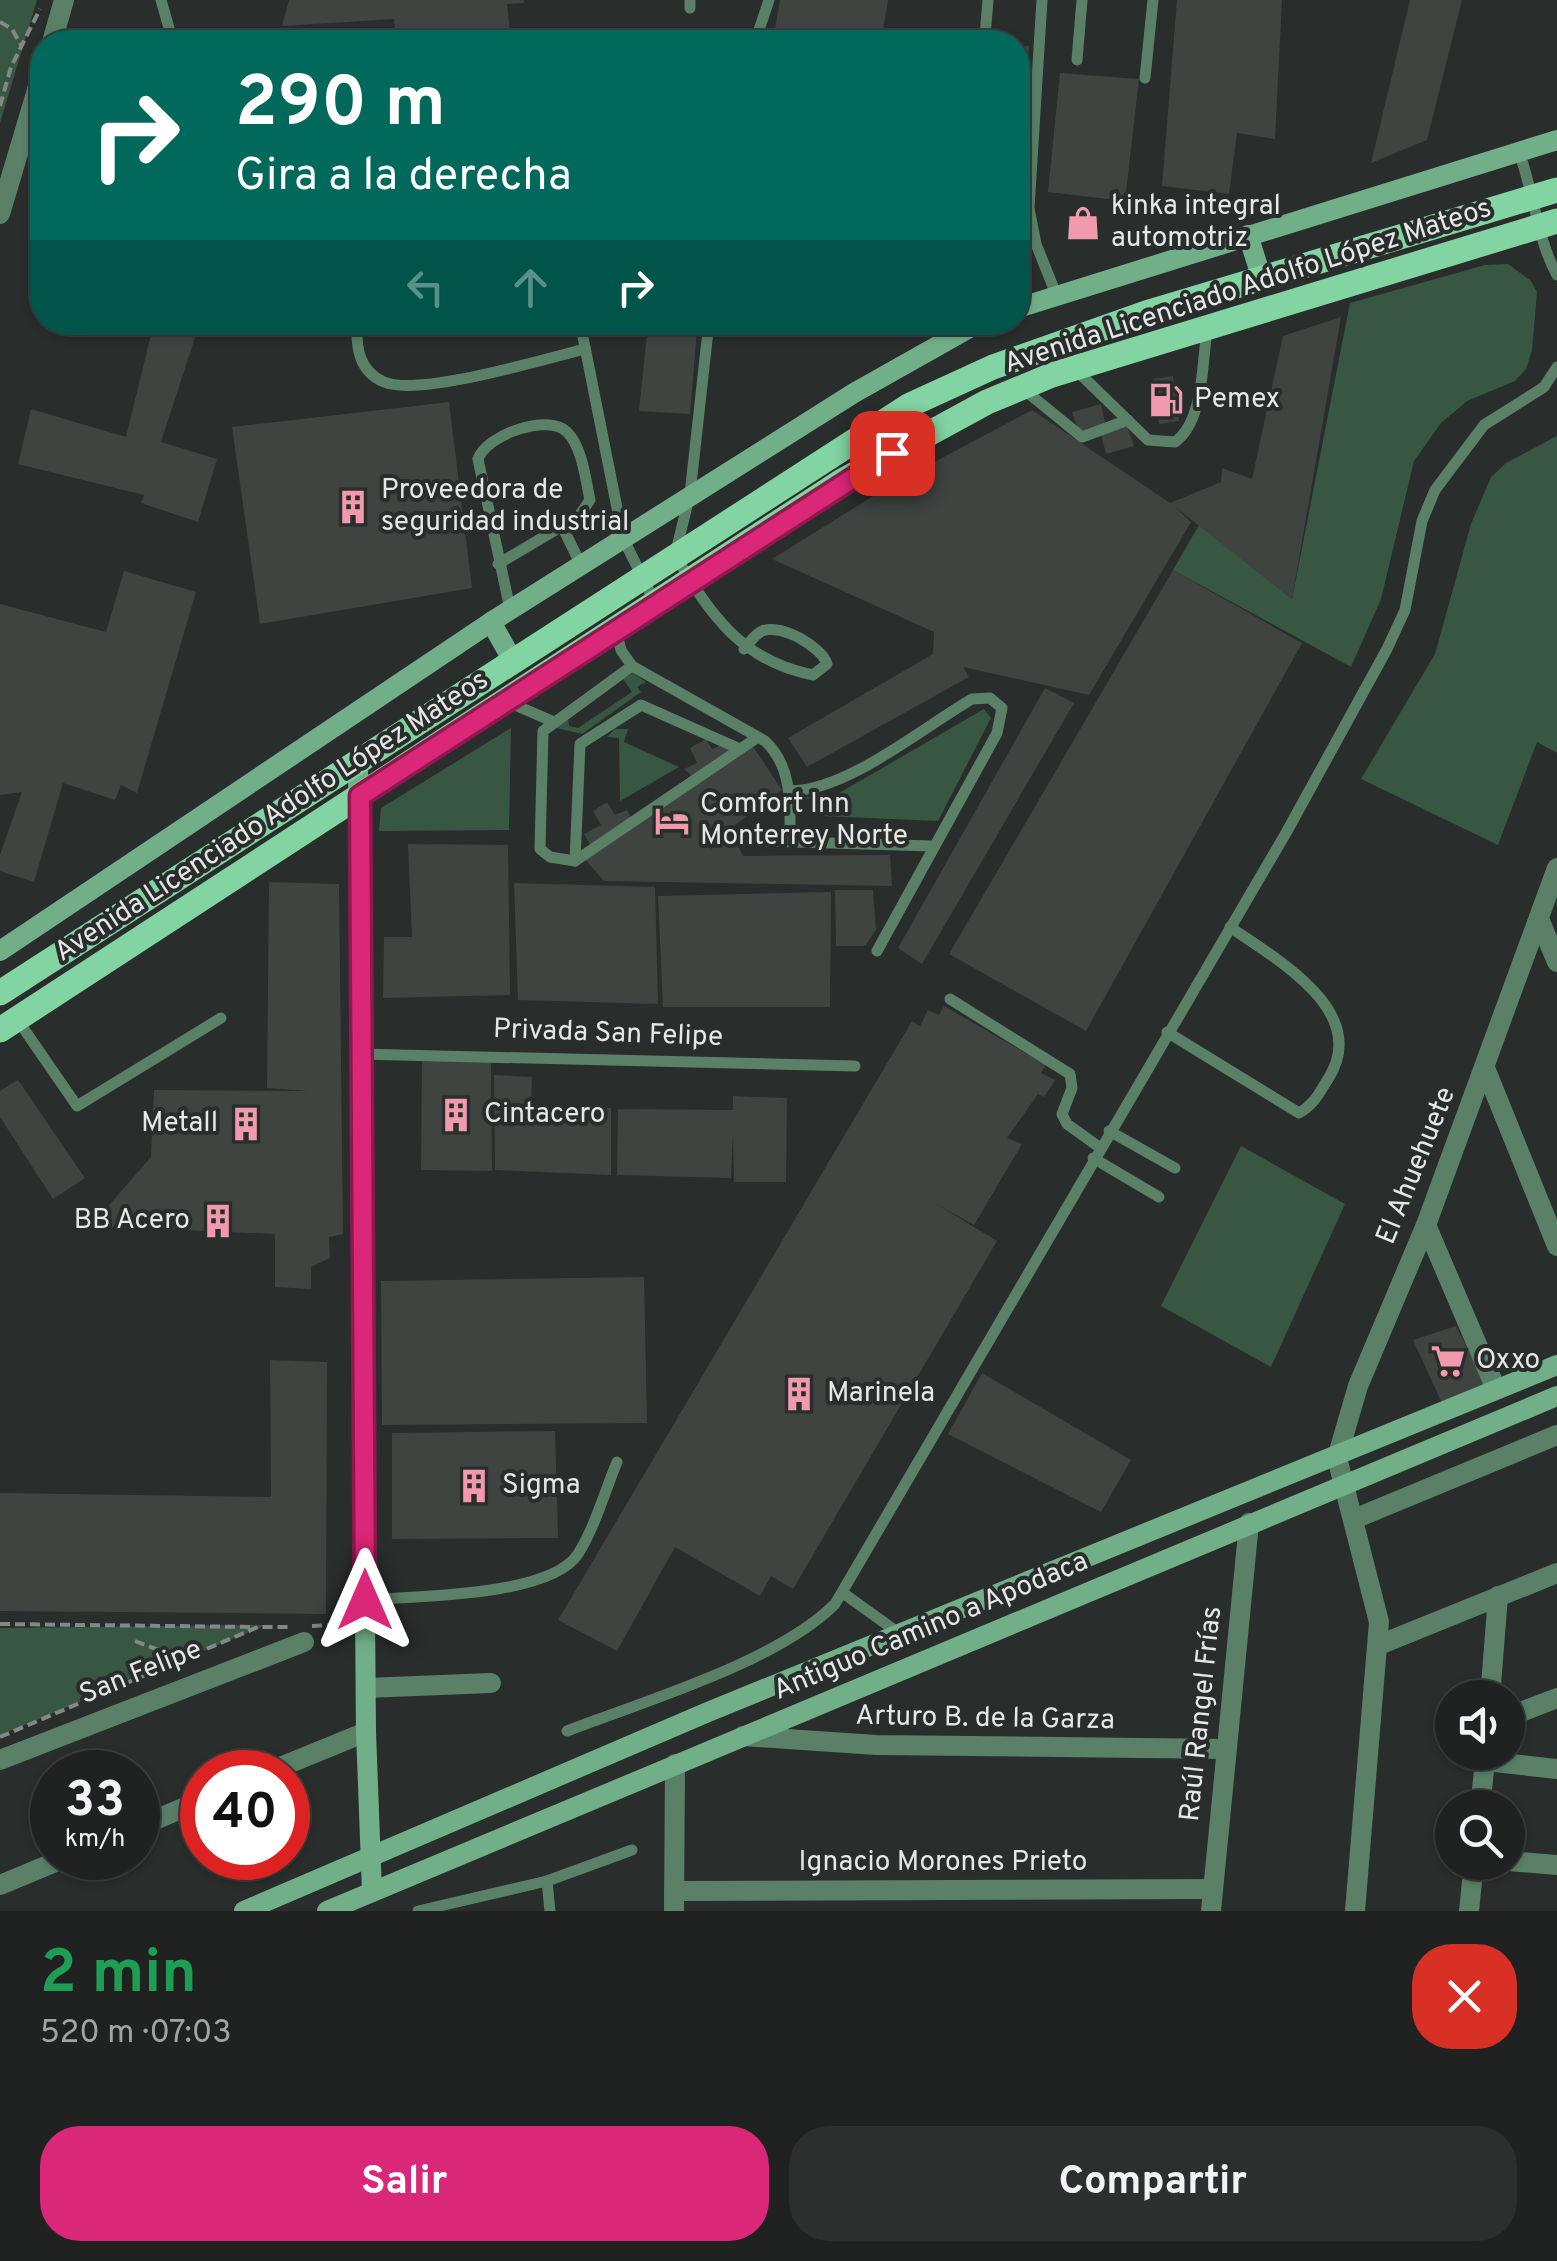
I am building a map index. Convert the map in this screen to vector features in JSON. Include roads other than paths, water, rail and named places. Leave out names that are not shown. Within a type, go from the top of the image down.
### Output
[{"type":"main road","name":"Avenida Licenciado Adolfo López Mateos","points":[[0,993],[910,405],[1054,344],[1546,193]]},
{"type":"main road","name":"Avenida Licenciado Adolfo López Mateos","points":[[8,1025],[856,473],[1022,388],[1074,368],[1548,224]]},
{"type":"street","points":[[55,30],[64,0]]},
{"type":"street","points":[[0,214],[30,113]]},
{"type":"street","points":[[1030,304],[1557,140]]},
{"type":"street","points":[[1248,235],[1262,279]]},
{"type":"street","points":[[0,951],[491,622],[623,538],[688,504],[854,393],[957,335]]},
{"type":"street","points":[[491,622],[514,661]]},
{"type":"street","points":[[358,764],[366,1732],[372,1902]]},
{"type":"street","name":"El Ahuehuete","points":[[1354,1911],[1379,1645],[1376,1606],[1337,1458],[1358,1386],[1426,1225],[1557,868]]},
{"type":"street","points":[[1540,921],[1557,962]]},
{"type":"street","points":[[1485,1068],[1557,1246]]},
{"type":"street","points":[[1426,1225],[1496,1390]]},
{"type":"street","points":[[244,1911],[900,1634],[1557,1366]]},
{"type":"street","name":"Antiguo Camino a Apodaca","points":[[327,1911],[372,1902],[675,1764],[1557,1396]]},
{"type":"street","points":[[1354,1519],[1557,1434]]},
{"type":"street","name":"Raúl Rangel Frías","points":[[1211,1911],[1249,1523]]},
{"type":"street","points":[[1379,1645],[1557,1572]]},
{"type":"street","points":[[1491,1680],[1498,1596]]},
{"type":"street","name":"San Felipe","points":[[0,1760],[304,1642]]},
{"type":"street","points":[[366,1688],[491,1683]]},
{"type":"street","points":[[1525,1710],[1557,1698]]},
{"type":"street","points":[[310,1755],[366,1732]]},
{"type":"street","name":"Arturo B. de la Garza","points":[[743,1736],[876,1745],[1226,1749]]},
{"type":"street","points":[[674,1901],[675,1764]]},
{"type":"street","points":[[1525,1764],[1557,1769]]},
{"type":"street","points":[[1525,1863],[1557,1865]]},
{"type":"street","points":[[0,1884],[30,1872]]},
{"type":"street","points":[[1469,1911],[1472,1880]]},
{"type":"street","name":"Ignacio Morones Prieto","points":[[674,1901],[1212,1889]]},
{"type":"lane","points":[[160,0],[169,30]]},
{"type":"lane","points":[[758,30],[769,0]]},
{"type":"lane","points":[[986,30],[988,0]]},
{"type":"lane","points":[[1030,178],[1042,0]]},
{"type":"lane","points":[[1077,60],[1082,0]]},
{"type":"lane","points":[[1145,78],[1152,0]]},
{"type":"lane","points":[[1519,152],[1546,193],[1557,275]]},
{"type":"lane","points":[[1030,217],[1056,294]]},
{"type":"lane","points":[[1074,368],[1155,443],[1175,442],[1184,436],[1194,412],[1208,325]]},
{"type":"lane","points":[[356,335],[356,348],[366,368],[385,383],[425,385],[585,349]]},
{"type":"lane","points":[[582,335],[623,538],[655,603]]},
{"type":"lane","points":[[708,335],[688,504],[675,555],[722,628],[744,648],[813,675],[827,664],[809,644],[770,629],[759,632],[744,648]]},
{"type":"lane","points":[[567,1731],[787,1639],[822,1617],[843,1593],[1387,649],[1405,610],[1422,521],[1435,490],[1484,425],[1544,386],[1557,367]]},
{"type":"lane","points":[[1022,388],[1082,437],[1128,420]]},
{"type":"lane","points":[[498,564],[579,516],[590,500],[570,434],[558,426],[540,426],[492,438],[482,446],[478,459],[498,564],[510,610]]},
{"type":"lane","points":[[562,526],[581,565]]},
{"type":"lane","points":[[616,629],[621,650],[632,666],[758,737],[775,753],[790,792],[790,841]]},
{"type":"lane","points":[[632,666],[552,722],[541,736],[540,849],[550,857],[574,861],[758,737]]},
{"type":"lane","points":[[790,792],[823,787],[972,699],[990,698],[1002,708],[1003,718],[877,951]]},
{"type":"lane","points":[[504,700],[552,722]]},
{"type":"lane","points":[[574,861],[580,744],[641,704],[740,749]]},
{"type":"lane","points":[[758,841],[932,846]]},
{"type":"lane","points":[[1167,1032],[1298,1113],[1311,1106],[1333,1072],[1338,1052],[1332,1016],[1316,989],[1230,926]]},
{"type":"lane","points":[[950,999],[1070,1074],[1072,1088],[1062,1114],[1067,1124],[1096,1153],[1159,1196]]},
{"type":"lane","points":[[8,1025],[77,1106],[221,1018]]},
{"type":"lane","name":"Privada San Felipe","points":[[359,1054],[855,1066]]},
{"type":"lane","points":[[1109,1131],[1175,1168]]},
{"type":"lane","points":[[365,1600],[510,1586],[566,1567],[578,1553],[617,1462]]},
{"type":"lane","points":[[843,1593],[900,1634]]},
{"type":"lane","points":[[418,1911],[546,1881],[632,1850]]},
{"type":"lane","points":[[546,1881],[550,1911]]},
{"type":"place","name":"kinka integral automotriz","points":[[1083,223]]},
{"type":"place","name":"Pemex","points":[[1166,400]]},
{"type":"place","name":"Proveedora de seguridad industrial","points":[[353,507]]},
{"type":"place","name":"Comfort Inn Monterrey Norte","points":[[672,821]]},
{"type":"place","name":"Cintacero","points":[[456,1115]]},
{"type":"place","name":"Metall","points":[[246,1124]]},
{"type":"place","name":"BB Acero","points":[[218,1221]]},
{"type":"place","name":"Oxxo","points":[[1448,1361]]},
{"type":"place","name":"Marinela","points":[[799,1394]]},
{"type":"place","name":"Sigma","points":[[474,1486]]}]
